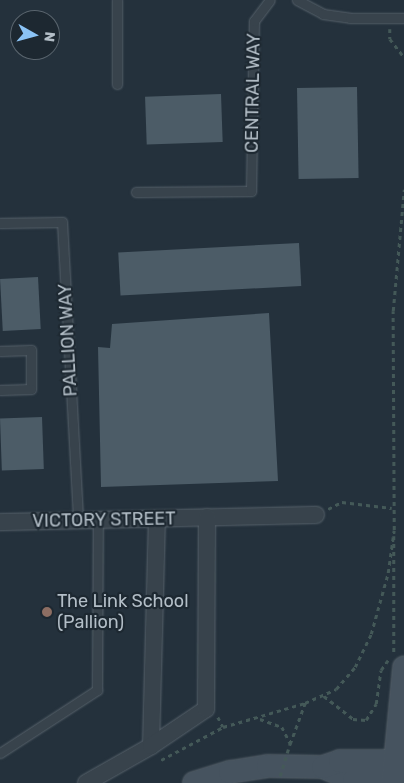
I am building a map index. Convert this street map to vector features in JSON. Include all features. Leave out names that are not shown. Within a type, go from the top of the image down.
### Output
[{"type":"street","name":"VICTORY STREET","points":[[0,522],[316,515]]},
{"type":"street","points":[[86,783],[154,754],[206,709],[207,517]]},
{"type":"street","points":[[154,754],[157,518]]},
{"type":"street","points":[[393,783],[400,761],[404,668]]},
{"type":"street","points":[[194,783],[230,772],[268,766],[322,767],[340,761],[400,761]]},
{"type":"street","points":[[322,767],[354,780],[382,783]]},
{"type":"lane","points":[[117,0],[117,84]]},
{"type":"lane","name":"CENTRAL WAY","points":[[136,192],[251,191],[254,21],[270,0]]},
{"type":"lane","points":[[296,0],[323,14],[350,18],[404,18]]},
{"type":"lane","name":"PALLION WAY","points":[[0,223],[62,222],[78,520]]},
{"type":"lane","points":[[0,351],[31,350],[31,388],[0,390]]},
{"type":"lane","points":[[0,753],[97,690],[98,520]]},
{"type":"path","points":[[323,696],[357,720],[366,720],[373,710],[383,664],[394,658],[392,336],[404,189]]},
{"type":"path","points":[[316,515],[342,502],[392,508]]},
{"type":"path","points":[[154,754],[223,727],[305,703],[323,696],[345,682],[371,634],[386,581],[394,530]]},
{"type":"path","points":[[280,776],[305,703]]},
{"type":"path","points":[[258,718],[282,727],[290,744]]},
{"type":"building","points":[[357,87],[359,178],[299,179],[297,88]]},
{"type":"building","points":[[221,94],[223,142],[147,145],[145,97]]},
{"type":"building","points":[[299,243],[301,286],[120,295],[118,252]]},
{"type":"building","points":[[38,277],[41,329],[3,331],[0,279]]},
{"type":"building","points":[[269,313],[278,481],[101,487],[98,347],[110,348],[112,324]]},
{"type":"building","points":[[42,417],[44,469],[2,470],[0,418]]},
{"type":"place","name":"The Link School (Pallion)","points":[[47,612]]}]
